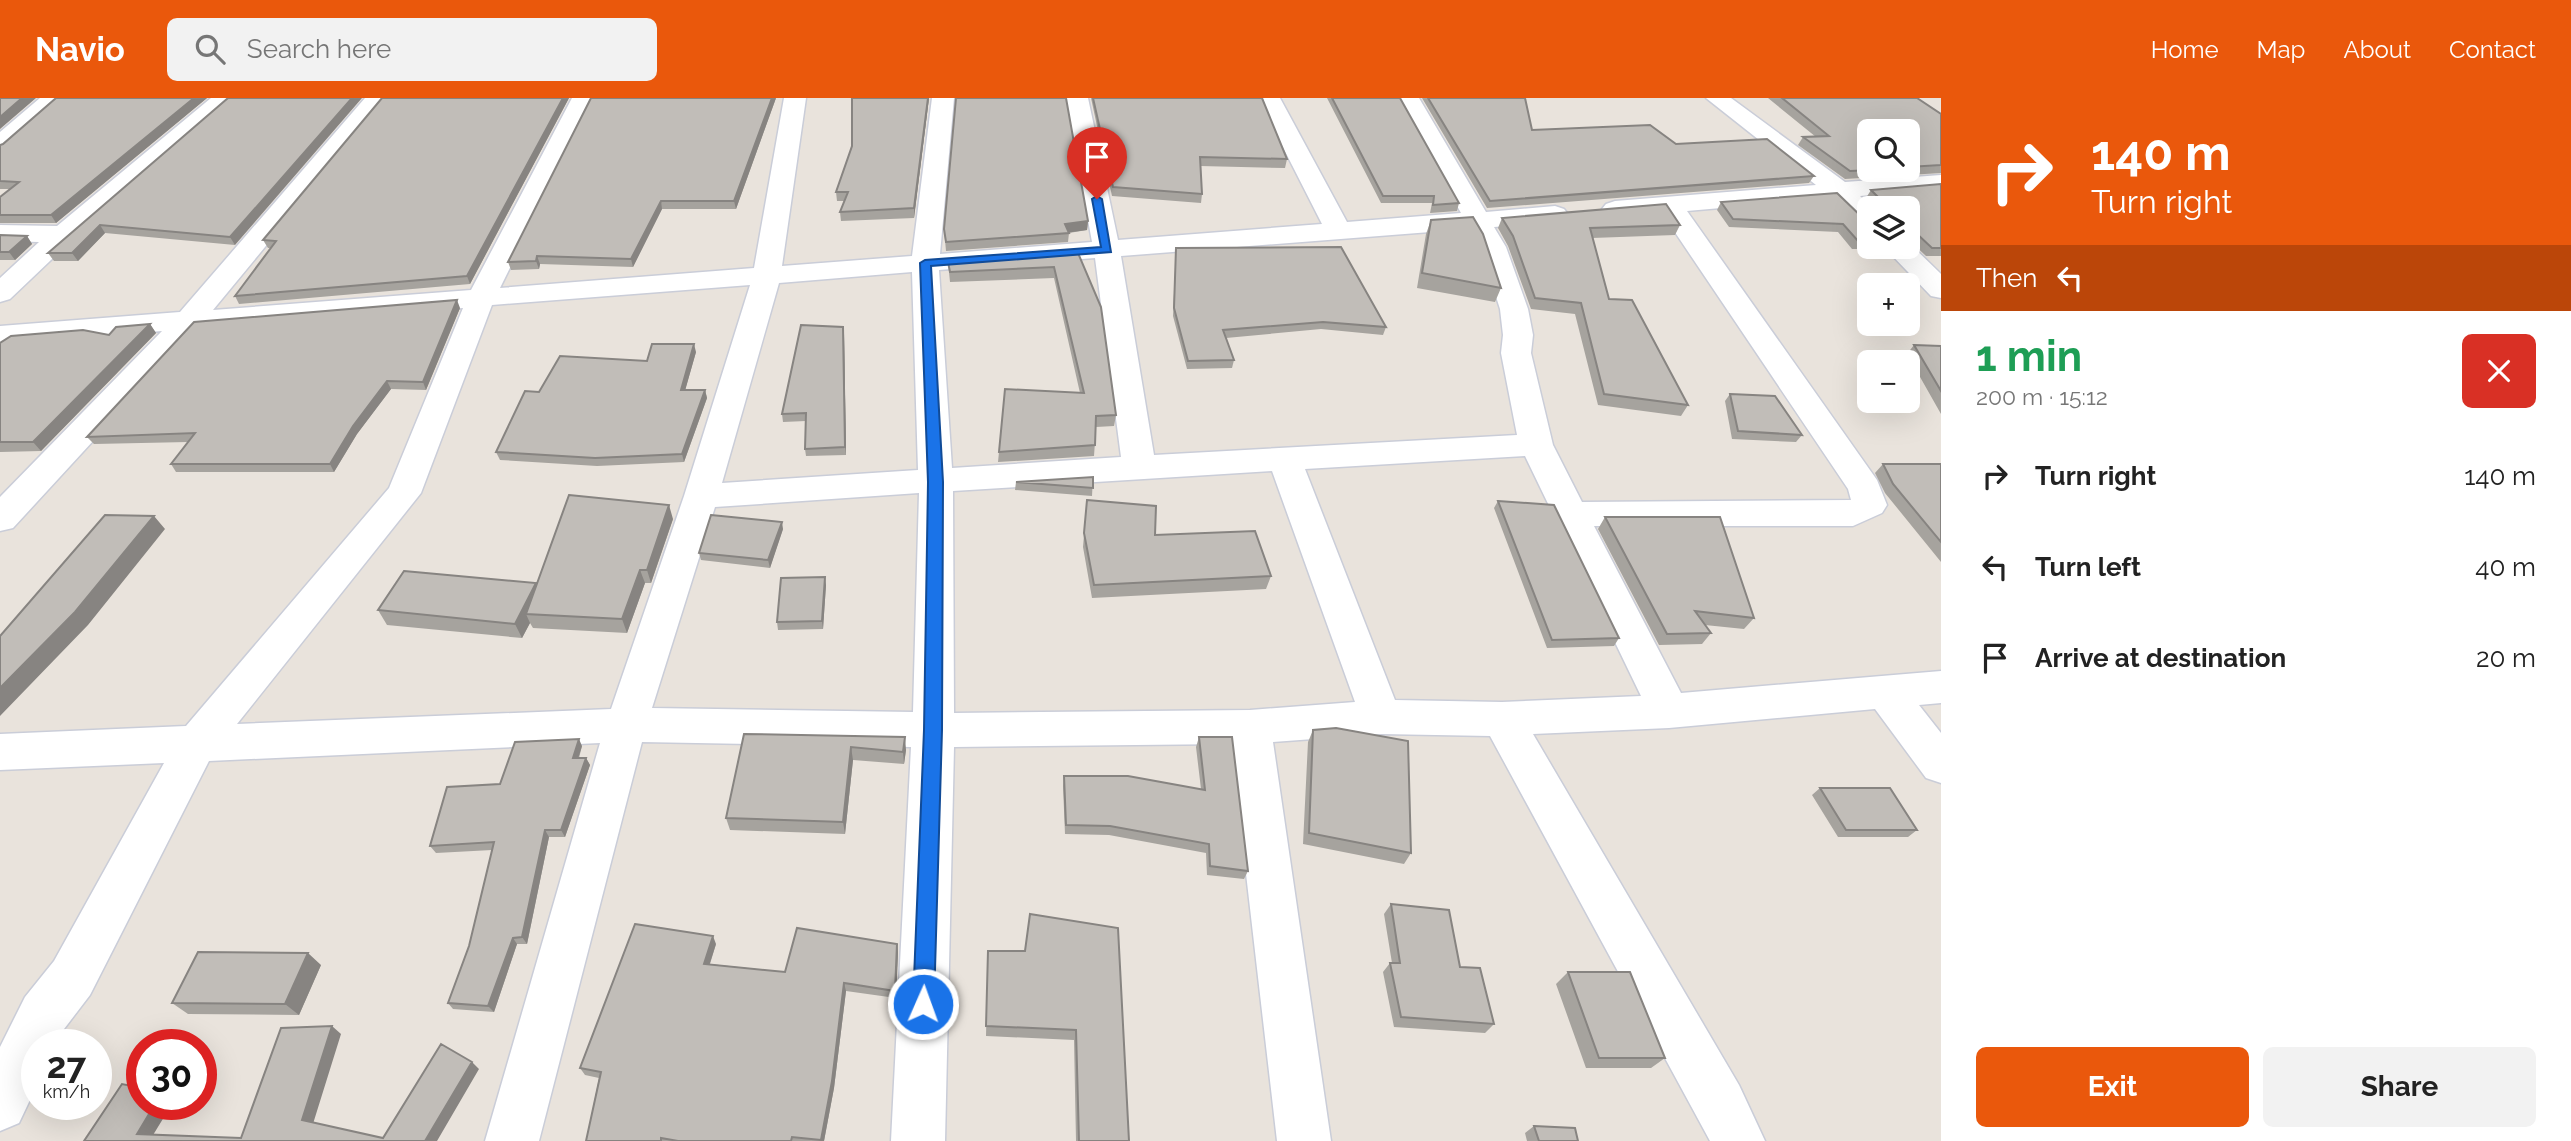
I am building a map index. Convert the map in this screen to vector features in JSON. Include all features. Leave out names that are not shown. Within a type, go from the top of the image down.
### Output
[{"type":"street","points":[[0,144],[54,98]]},
{"type":"street","points":[[0,293],[63,234],[225,98]]},
{"type":"street","points":[[0,519],[188,321],[377,98]]},
{"type":"street","points":[[0,1104],[22,1025],[72,978],[197,743],[404,494],[481,295],[583,98]]},
{"type":"street","points":[[512,1141],[626,725],[701,496],[767,275],[795,98]]},
{"type":"street","points":[[919,1141],[933,730],[936,482],[925,263],[943,98]]},
{"type":"street","points":[[1076,98],[1107,250],[1139,467]]},
{"type":"street","points":[[1269,98],[1339,232]]},
{"type":"street","points":[[1408,98],[1480,220],[1506,279],[1518,335],[1516,353],[1536,445],[1669,711]]},
{"type":"street","points":[[1717,98],[1840,191],[1857,207]]},
{"type":"street","points":[[0,335],[481,295],[1339,232],[1941,182]]},
{"type":"street","points":[[1571,514],[1853,514],[1870,505],[1866,488],[1670,205]]},
{"type":"street","points":[[0,233],[63,234]]},
{"type":"street","points":[[1909,259],[1941,290]]},
{"type":"street","points":[[701,496],[1139,467],[1536,445]]},
{"type":"street","points":[[1285,461],[1381,717]]},
{"type":"street","points":[[0,752],[626,725],[933,730],[1251,727],[1381,717],[1502,719],[1669,711],[1941,687]]},
{"type":"street","points":[[1885,692],[1941,765]]},
{"type":"street","points":[[1502,719],[1720,1104],[1738,1141]]},
{"type":"street","points":[[1251,727],[1304,1141]]},
{"type":"building","points":[[0,98],[22,98],[0,117]]},
{"type":"building","points":[[56,98],[194,98],[51,215],[0,215],[0,197],[19,182],[0,181],[0,145]]},
{"type":"building","points":[[228,98],[352,98],[230,237],[100,225],[72,253],[48,253]]},
{"type":"building","points":[[382,98],[563,98],[467,276],[235,296],[276,241],[263,240]]},
{"type":"building","points":[[591,98],[772,98],[734,201],[661,201],[631,259],[537,256],[536,261],[508,262]]},
{"type":"building","points":[[852,98],[928,98],[914,208],[840,212],[848,192],[836,192],[852,146]]},
{"type":"building","points":[[956,98],[1066,98],[1088,221],[1065,224],[1069,233],[946,242],[944,229]]},
{"type":"building","points":[[1093,98],[1262,98],[1287,159],[1200,157],[1202,194],[1113,187]]},
{"type":"building","points":[[1332,98],[1400,98],[1459,203],[1433,205],[1434,196],[1383,196]]},
{"type":"building","points":[[1428,98],[1525,98],[1532,130],[1650,125],[1676,144],[1767,139],[1814,176],[1490,201]]},
{"type":"building","points":[[1782,98],[1917,98],[1941,114],[1941,165],[1920,166],[1920,119],[1857,119],[1857,171],[1850,171],[1803,137],[1829,136]]},
{"type":"building","points":[[1941,184],[1941,248],[1932,248],[1920,237],[1920,196],[1877,196],[1871,190]]},
{"type":"building","points":[[1837,193],[1857,212],[1857,240],[1843,224],[1733,219],[1721,202]]},
{"type":"building","points":[[1666,204],[1680,225],[1590,228],[1609,299],[1632,300],[1688,405],[1604,394],[1581,303],[1535,298],[1513,236],[1502,218]]},
{"type":"building","points":[[1473,217],[1483,234],[1501,288],[1422,273],[1431,220]]},
{"type":"building","points":[[0,235],[27,236],[9,252],[0,252]]},
{"type":"building","points":[[1341,247],[1386,327],[1323,322],[1223,330],[1234,360],[1188,361],[1174,308],[1176,248]]},
{"type":"building","points":[[1078,253],[1101,307],[1116,415],[1096,416],[1095,445],[999,452],[1005,389],[1084,393],[1054,267],[950,272],[948,262]]},
{"type":"building","points":[[457,300],[423,382],[387,381],[353,426],[330,464],[171,464],[195,433],[87,437],[194,322]]},
{"type":"building","points":[[150,324],[33,442],[0,442],[0,343],[11,336],[83,330],[109,335],[116,327]]},
{"type":"building","points":[[801,325],[843,327],[845,447],[805,449],[806,413],[782,414]]},
{"type":"building","points":[[652,344],[694,344],[681,390],[705,390],[682,454],[595,458],[496,452],[525,391],[539,392],[560,356],[647,361]]},
{"type":"building","points":[[1914,345],[1941,346],[1941,391],[1920,355],[1920,350]]},
{"type":"building","points":[[1730,394],[1775,396],[1802,435],[1738,431]]},
{"type":"building","points":[[1883,464],[1941,464],[1941,542],[1893,484]]},
{"type":"building","points":[[1093,477],[1093,488],[1016,482]]},
{"type":"building","points":[[569,495],[669,505],[647,570],[640,570],[622,619],[526,614]]},
{"type":"building","points":[[1087,500],[1156,506],[1155,535],[1255,531],[1271,576],[1094,585],[1084,533]]},
{"type":"building","points":[[1498,501],[1554,505],[1619,638],[1552,640]]},
{"type":"building","points":[[105,515],[154,516],[75,612],[0,688],[0,636]]},
{"type":"building","points":[[711,515],[782,522],[768,560],[699,553]]},
{"type":"building","points":[[1605,517],[1720,517],[1754,618],[1695,611],[1711,633],[1667,634]]},
{"type":"building","points":[[404,571],[536,583],[515,624],[378,610]]},
{"type":"building","points":[[825,577],[822,621],[777,622],[781,578]]},
{"type":"building","points":[[1336,728],[1408,741],[1411,853],[1309,833],[1313,730]]},
{"type":"building","points":[[744,734],[905,737],[903,752],[851,747],[843,822],[726,818]]},
{"type":"building","points":[[1199,737],[1232,737],[1248,871],[1210,866],[1209,844],[1110,826],[1066,825],[1064,776],[1128,776],[1205,790]]},
{"type":"building","points":[[579,739],[573,758],[586,758],[561,830],[545,830],[522,937],[513,938],[488,1006],[448,1003],[469,946],[494,842],[430,846],[447,787],[500,784],[515,742]]},
{"type":"building","points":[[1820,788],[1890,788],[1917,830],[1846,830]]},
{"type":"building","points":[[1391,904],[1449,910],[1460,967],[1480,968],[1494,1024],[1401,1017],[1390,963],[1400,963]]},
{"type":"building","points":[[1030,914],[1118,928],[1129,1141],[1079,1141],[1076,1030],[986,1026],[988,951],[1025,951]]},
{"type":"building","points":[[635,924],[713,936],[704,964],[785,972],[797,928],[897,944],[895,991],[844,983],[832,1081],[821,1140],[792,1137],[791,1141],[678,1141],[661,1138],[661,1141],[586,1141],[601,1072],[580,1068]]},
{"type":"building","points":[[198,952],[308,953],[285,1004],[172,1003]]},
{"type":"building","points":[[1568,972],[1630,972],[1665,1058],[1599,1058]]},
{"type":"building","points":[[332,1026],[302,1120],[383,1138],[441,1044],[472,1062],[425,1141],[84,1141],[98,1120],[112,1120],[112,1099],[122,1084],[126,1085],[126,1120],[145,1120],[137,1134],[241,1138],[281,1028]]},
{"type":"building","points":[[1534,1126],[1575,1128],[1578,1141],[1539,1141]]},
{"type":"route","points":[[923,1004],[933,730],[936,482],[925,263],[1107,250],[1097,199]]}]
